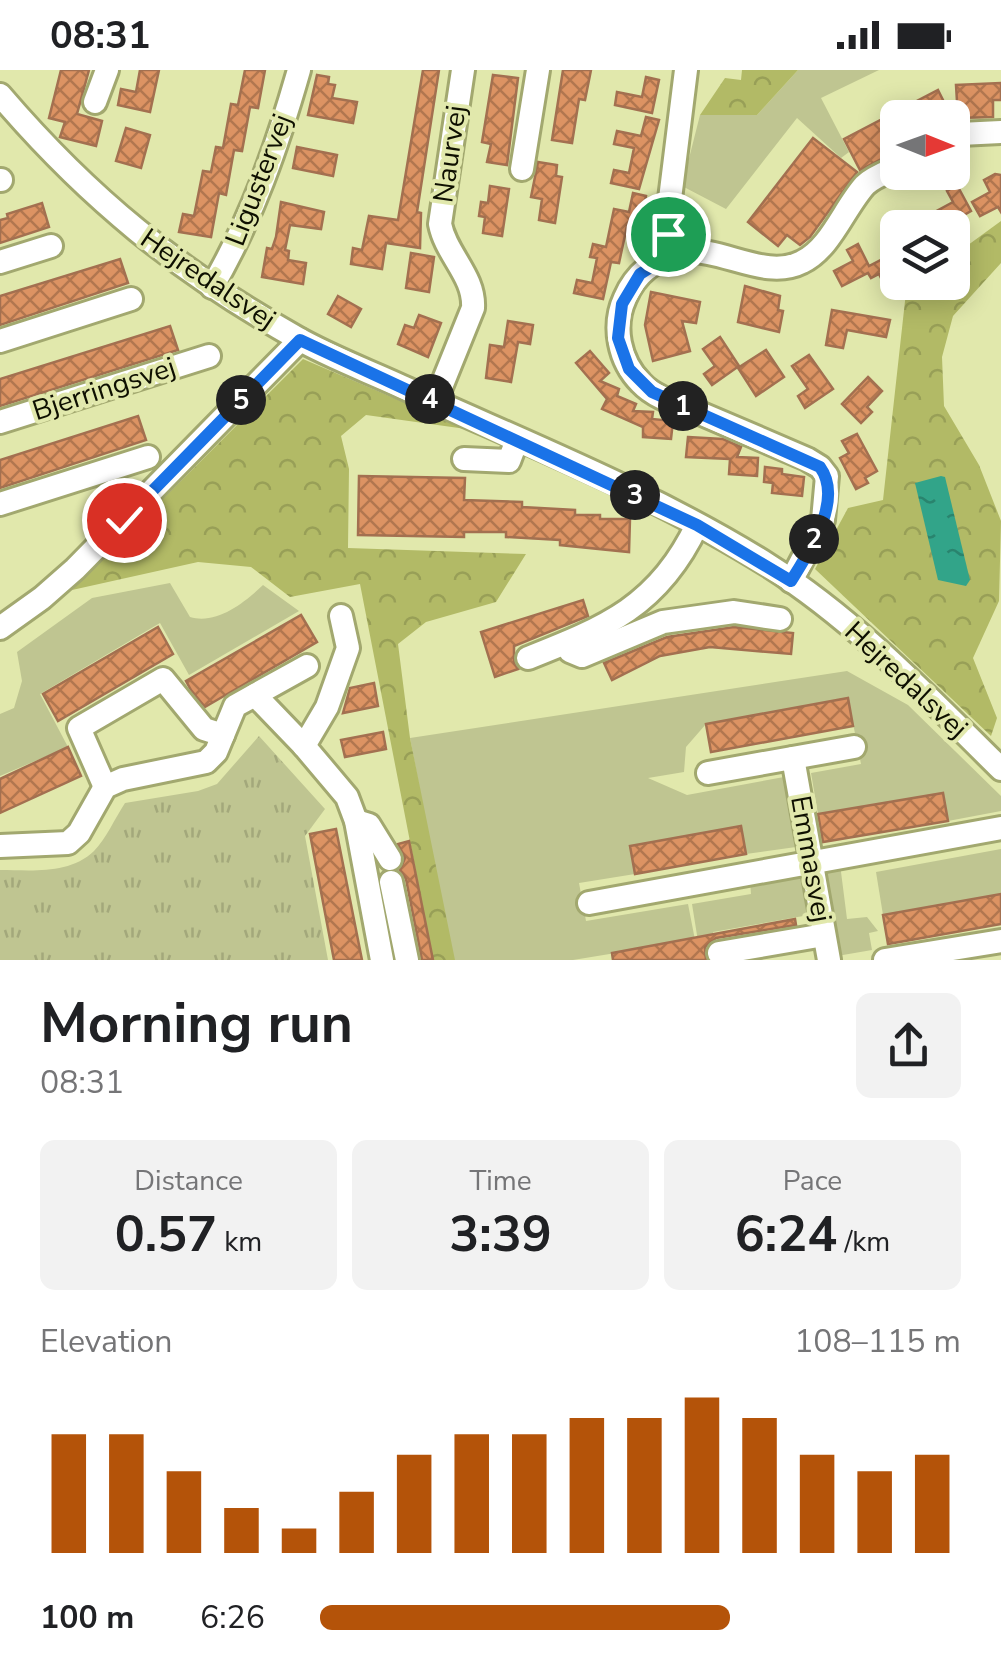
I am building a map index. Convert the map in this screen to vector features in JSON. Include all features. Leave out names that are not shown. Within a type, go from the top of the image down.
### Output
[{"type":"street","points":[[95,102],[107,70]]},
{"type":"street","name":"Ligustervej","points":[[212,287],[236,246],[265,180],[298,70]]},
{"type":"street","name":"Naurvej","points":[[435,402],[473,308],[470,283],[444,243],[440,224],[463,70]]},
{"type":"street","points":[[522,169],[538,70]]},
{"type":"street","points":[[670,255],[668,216],[686,70]]},
{"type":"street","name":"Hejredalsvej","points":[[0,95],[99,202],[212,287],[300,340],[697,525],[791,581],[904,673],[1001,769]]},
{"type":"street","points":[[970,134],[1001,132]]},
{"type":"street","points":[[791,581],[823,520],[827,476],[820,467],[652,392],[629,369],[622,354],[618,322],[629,288],[654,263],[670,255],[699,251],[772,267],[801,264],[822,244],[867,182],[880,175]]},
{"type":"street","points":[[0,262],[52,246]]},
{"type":"street","points":[[0,341],[131,299]]},
{"type":"street","points":[[0,628],[42,598],[74,568],[300,340]]},
{"type":"street","name":"Bjerringsvej","points":[[0,422],[209,356]]},
{"type":"street","points":[[464,459],[509,461],[517,440]]},
{"type":"street","points":[[0,504],[148,456]]},
{"type":"street","points":[[528,658],[608,624],[648,595],[681,559],[697,525]]},
{"type":"street","points":[[566,643],[570,651],[582,656],[663,622],[734,612],[780,619]]},
{"type":"street","points":[[304,746],[327,706],[348,648],[341,616]]},
{"type":"street","points":[[0,846],[68,844],[79,833],[105,787],[123,779],[192,768],[206,762],[216,752],[235,706],[307,666]]},
{"type":"street","points":[[105,787],[79,728],[163,679],[204,729],[223,735]]},
{"type":"street","points":[[255,695],[347,797],[356,821],[382,960]]},
{"type":"street","points":[[708,774],[854,746]]},
{"type":"street","name":"Emmasvej","points":[[793,758],[828,960]]},
{"type":"street","points":[[356,821],[370,825],[390,870],[407,960]]},
{"type":"street","points":[[589,904],[1001,828]]},
{"type":"street","points":[[719,953],[824,935]]},
{"type":"street","points":[[885,960],[1001,942]]},
{"type":"green space","points":[[742,70],[798,70],[757,115],[700,115],[725,78],[741,80]]},
{"type":"green space","points":[[798,70],[879,70],[821,98],[849,152],[841,158],[797,118],[726,209],[682,186],[700,115],[757,115]]},
{"type":"green space","points":[[1001,221],[1001,263],[970,297],[970,244]]},
{"type":"green space","points":[[905,300],[967,300],[953,316],[942,357],[944,406],[979,465],[1001,521],[999,601],[973,658],[997,718],[991,736],[815,569],[848,508],[883,500]]},
{"type":"green space","points":[[303,359],[466,429],[366,415],[341,436],[349,469],[348,548],[526,554],[496,602],[426,622],[398,644],[410,738],[455,960],[433,960],[360,584],[290,597],[251,567],[198,562],[72,590]]},
{"type":"green space","points":[[170,583],[190,617],[220,615],[263,585],[299,611],[189,675],[160,623],[40,694],[68,747],[0,776],[0,714],[14,708],[22,681],[17,652],[92,598]]},
{"type":"green space","points":[[847,671],[908,705],[1001,796],[1001,811],[948,821],[943,793],[818,814],[811,773],[861,764],[848,698],[706,724],[686,747],[684,772],[648,778],[687,795],[784,777],[796,847],[746,854],[741,826],[631,846],[635,874],[579,883],[586,921],[688,904],[695,940],[573,960],[452,960],[410,738]]},
{"type":"green space","points":[[259,736],[325,809],[305,836],[328,960],[0,960],[0,870],[49,870],[84,859],[102,841],[125,803],[198,791],[217,784]]},
{"type":"green space","points":[[1001,849],[1001,894],[883,915],[876,872]]},
{"type":"green space","points":[[840,864],[847,919],[867,917],[878,931],[869,933],[872,950],[837,956],[823,871]]},
{"type":"green space","points":[[802,874],[809,915],[713,932],[717,960],[701,960],[692,904],[751,894],[750,880]]},
{"type":"water","points":[[945,477],[970,580],[966,586],[938,580],[915,483]]},
{"type":"building","points":[[61,70],[89,70],[77,114],[102,121],[96,146],[60,137],[65,122],[49,118]]},
{"type":"building","points":[[140,70],[159,70],[150,112],[118,105],[121,89],[136,92]]},
{"type":"building","points":[[245,70],[265,70],[258,108],[250,107],[242,151],[234,150],[226,195],[219,193],[211,237],[179,232],[183,214],[194,216],[203,171],[211,172],[216,147],[223,148],[231,104],[238,105]]},
{"type":"building","points":[[423,70],[439,70],[417,212],[421,213],[420,248],[386,243],[382,269],[351,264],[353,248],[362,250],[369,216],[398,220]]},
{"type":"building","points":[[563,70],[591,70],[585,100],[579,99],[572,143],[552,140]]},
{"type":"building","points":[[317,75],[329,77],[328,84],[335,85],[332,98],[357,102],[353,123],[308,115]]},
{"type":"building","points":[[493,75],[518,78],[507,165],[487,162],[491,144],[482,142]]},
{"type":"building","points":[[646,77],[659,80],[652,113],[615,105],[617,92],[642,97]]},
{"type":"building","points":[[1001,83],[1001,100],[993,100],[993,117],[970,118],[970,100],[957,100],[956,85]]},
{"type":"building","points":[[938,90],[943,100],[919,100]]},
{"type":"building","points":[[646,117],[659,120],[639,189],[611,183],[614,170],[629,173],[634,148],[614,144],[617,131],[641,136]]},
{"type":"building","points":[[880,120],[880,160],[860,170],[844,139]]},
{"type":"building","points":[[126,128],[150,135],[141,168],[116,161]]},
{"type":"building","points":[[813,138],[857,172],[810,237],[800,245],[787,235],[778,246],[748,222]]},
{"type":"building","points":[[297,147],[337,155],[333,176],[293,168]]},
{"type":"building","points":[[538,162],[557,165],[556,176],[562,177],[555,223],[539,220],[542,199],[531,197]]},
{"type":"building","points":[[1001,175],[1001,212],[998,207],[980,216],[972,202],[990,192],[984,180]]},
{"type":"building","points":[[490,186],[509,189],[502,236],[483,233],[485,217],[479,216],[481,202],[488,203]]},
{"type":"building","points":[[960,190],[971,211],[938,210],[953,202],[947,191]]},
{"type":"building","points":[[633,193],[646,196],[639,229],[627,226],[619,263],[611,262],[603,299],[574,293],[577,280],[592,283],[597,258],[590,257],[593,244],[606,247],[614,209],[629,212]]},
{"type":"building","points":[[281,202],[324,212],[321,229],[290,225],[285,250],[289,251],[288,260],[306,263],[303,284],[262,277],[267,248],[272,249],[276,237]]},
{"type":"building","points":[[42,203],[49,227],[0,243],[0,220]]},
{"type":"building","points":[[858,244],[869,266],[880,260],[880,276],[871,278],[868,273],[842,286],[834,271],[853,261],[847,250]]},
{"type":"building","points":[[411,253],[434,257],[429,292],[406,288]]},
{"type":"building","points":[[120,259],[128,283],[0,325],[0,296]]},
{"type":"building","points":[[745,286],[780,296],[778,310],[783,311],[779,332],[738,322]]},
{"type":"building","points":[[651,292],[700,302],[696,323],[682,321],[690,351],[653,361],[645,325]]},
{"type":"building","points":[[338,296],[361,309],[351,327],[328,314]]},
{"type":"building","points":[[832,310],[890,320],[886,337],[847,330],[843,348],[826,345]]},
{"type":"building","points":[[419,315],[441,323],[428,357],[398,344],[405,325],[414,328]]},
{"type":"building","points":[[508,321],[533,325],[530,344],[518,342],[511,382],[486,378],[490,345],[504,347]]},
{"type":"building","points":[[170,326],[178,350],[0,406],[0,379]]},
{"type":"building","points":[[720,337],[739,366],[712,385],[704,374],[715,366],[703,349]]},
{"type":"building","points":[[766,350],[784,377],[756,396],[738,368]]},
{"type":"building","points":[[590,351],[609,373],[600,381],[619,389],[617,396],[636,404],[633,411],[653,412],[652,419],[673,421],[671,439],[643,437],[643,427],[602,409],[607,399],[576,363]]},
{"type":"building","points":[[809,355],[833,389],[805,408],[798,396],[808,389],[792,366]]},
{"type":"building","points":[[868,377],[882,391],[867,407],[872,412],[861,423],[842,404]]},
{"type":"building","points":[[138,416],[146,440],[0,488],[0,460]]},
{"type":"building","points":[[857,434],[877,471],[865,478],[868,483],[856,489],[840,458],[849,453],[842,441]]},
{"type":"building","points":[[688,437],[723,439],[741,447],[737,457],[758,458],[757,476],[729,474],[730,459],[686,457]]},
{"type":"building","points":[[765,467],[804,477],[802,496],[772,493],[773,483],[764,482]]},
{"type":"building","points":[[359,476],[465,478],[464,500],[522,502],[522,507],[575,510],[575,515],[600,515],[600,519],[630,519],[629,552],[560,545],[560,540],[506,537],[506,532],[464,532],[464,537],[358,535]]},
{"type":"building","points":[[583,600],[588,616],[514,646],[518,669],[495,677],[481,632]]},
{"type":"building","points":[[301,615],[317,642],[205,707],[191,690],[186,681]]},
{"type":"building","points":[[158,627],[173,654],[58,721],[43,694]]},
{"type":"building","points":[[734,627],[793,633],[791,654],[710,647],[660,656],[612,680],[604,663],[667,637]]},
{"type":"building","points":[[374,683],[378,706],[343,713],[350,688]]},
{"type":"building","points":[[848,698],[853,726],[711,752],[706,724]]},
{"type":"building","points":[[383,732],[386,749],[345,757],[341,740]]},
{"type":"building","points":[[68,747],[81,776],[0,813],[0,779]]},
{"type":"building","points":[[943,793],[948,821],[823,842],[818,814]]},
{"type":"building","points":[[741,826],[746,854],[635,874],[630,846]]},
{"type":"building","points":[[336,829],[362,960],[334,960],[310,834]]},
{"type":"building","points":[[409,841],[433,960],[422,960],[406,879],[400,870],[405,858],[398,844]]},
{"type":"building","points":[[1001,894],[1001,924],[888,944],[883,915]]},
{"type":"building","points":[[795,919],[796,925],[716,938],[705,947],[706,960],[613,960],[612,953]]},
{"type":"route","points":[[124,520],[300,340],[697,525],[791,581],[823,520],[827,476],[807,459],[652,392],[629,369],[622,354],[618,322],[622,304],[640,274],[670,255],[668,234]]}]
